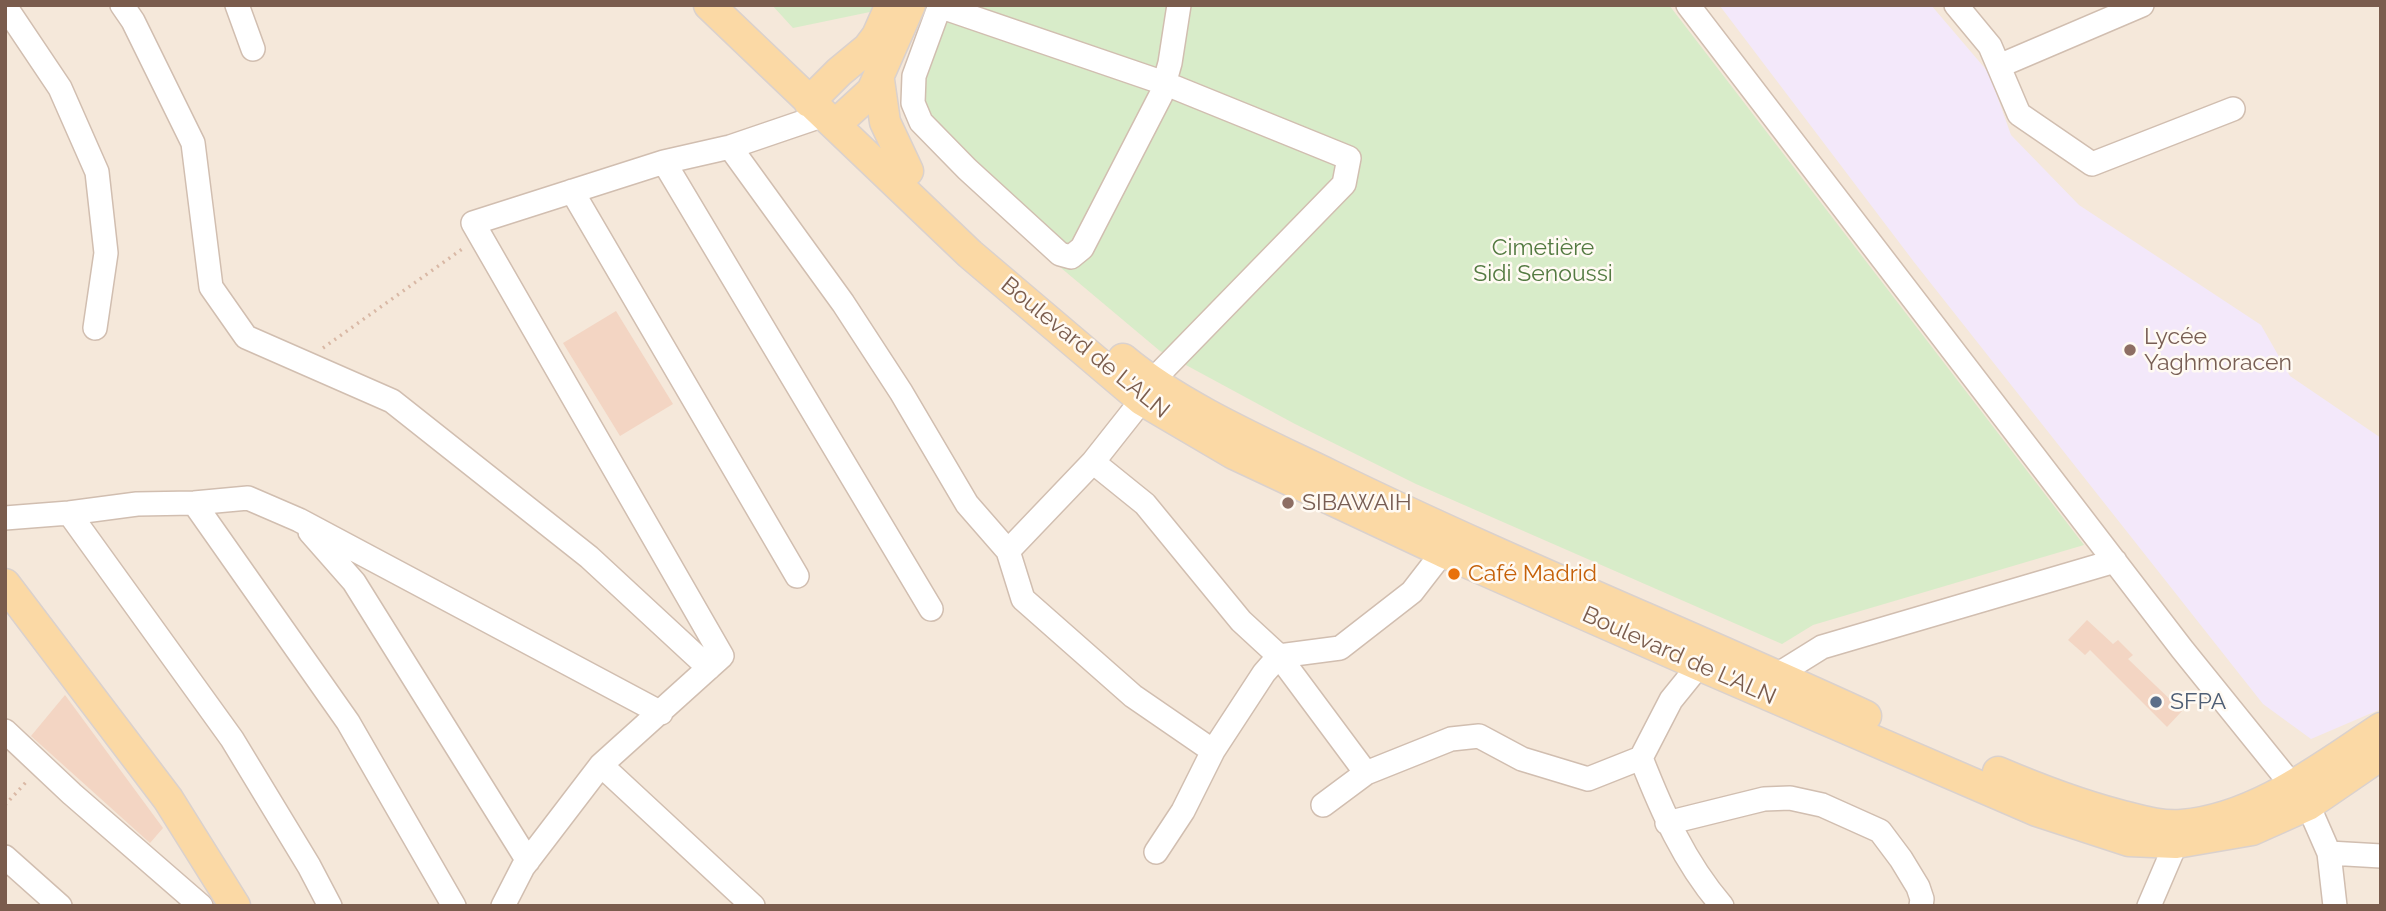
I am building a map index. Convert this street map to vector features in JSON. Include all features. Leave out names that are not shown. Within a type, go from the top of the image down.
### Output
[{"type":"main road","name":"Boulevard de L'ALN","points":[[709,5],[742,20],[970,254],[1147,391],[1272,447],[1404,512],[1448,542],[1707,657],[2037,811],[2129,841],[2176,843],[2252,830],[2301,796],[2381,728]]},
{"type":"main road","points":[[827,108],[877,36],[890,5]]},
{"type":"main road","points":[[827,108],[865,99],[879,80],[909,5]]},
{"type":"main road","points":[[879,80],[885,122],[908,171]]},
{"type":"main road","name":"Boulevard de L'ALN","points":[[827,108],[908,171],[970,230],[1143,376],[1147,391]]},
{"type":"main road","points":[[5,584],[168,799],[235,906]]},
{"type":"main road","name":"Boulevard de L'ALN","points":[[1707,657],[1777,675],[1923,742],[2063,799],[2147,823],[2180,825],[2227,816],[2301,796],[2381,755]]},
{"type":"street","points":[[122,5],[133,21],[193,144],[211,287],[246,337],[392,401],[589,557],[709,668]]},
{"type":"street","points":[[237,5],[253,49]]},
{"type":"street","points":[[1008,551],[1093,462],[1147,391],[1344,184],[1349,158],[1164,83],[940,6],[914,76],[913,103],[921,122],[976,178],[1064,256],[1075,256],[1082,248],[1161,95],[1164,83],[1170,63],[1180,5]]},
{"type":"street","points":[[1688,5],[2115,561],[2301,796],[2329,853],[2335,906]]},
{"type":"street","points":[[1956,5],[1990,46],[2019,114],[2092,164],[2233,109]]},
{"type":"street","points":[[1999,66],[2142,5]]},
{"type":"street","points":[[5,6],[60,88],[97,172],[106,253],[95,328]]},
{"type":"street","points":[[503,906],[528,861],[601,765],[722,656],[473,223],[664,162],[730,147],[827,108]]},
{"type":"street","points":[[730,147],[843,303],[901,392],[967,504],[1008,551],[1023,599],[1133,696],[1213,751]]},
{"type":"street","points":[[664,162],[930,609]]},
{"type":"street","points":[[572,191],[797,576]]},
{"type":"street","points":[[1093,462],[1145,504],[1241,621],[1279,656],[1366,773]]},
{"type":"street","points":[[5,518],[137,504],[194,503],[247,498],[299,520],[661,713]]},
{"type":"street","points":[[194,503],[348,722],[454,906]]},
{"type":"street","points":[[69,513],[232,739],[309,866],[330,906]]},
{"type":"street","points":[[299,520],[354,582],[528,861]]},
{"type":"street","points":[[1156,852],[1183,811],[1213,751],[1264,673],[1279,656],[1340,648],[1412,592],[1448,542]]},
{"type":"street","points":[[1777,675],[1822,647],[2115,561]]},
{"type":"street","points":[[1323,805],[1366,773],[1451,739],[1479,736],[1522,759],[1588,779],[1641,758],[1671,700],[1707,657]]},
{"type":"street","points":[[5,732],[201,906]]},
{"type":"street","points":[[1641,758],[1667,823],[1703,884],[1722,906]]},
{"type":"street","points":[[601,765],[753,906]]},
{"type":"street","points":[[1667,823],[1764,799],[1790,798],[1822,805],[1880,831],[1918,887],[1921,906]]},
{"type":"street","points":[[2150,906],[2176,843]]},
{"type":"street","points":[[2329,853],[2381,856]]},
{"type":"street","points":[[5,856],[60,906]]},
{"type":"path","points":[[303,362],[481,235]]},
{"type":"path","points":[[5,805],[41,765]]},
{"type":"shaded area","points":[[5,5],[2381,5],[2381,906],[5,906]]},
{"type":"shaded area","name":"Lycée Yaghmoracen","points":[[1931,5],[1989,73],[2011,135],[2079,205],[2261,325],[2290,376],[2381,438],[2381,709],[2311,739],[2263,704],[1914,262],[1720,6]]},
{"type":"green space","points":[[772,5],[873,5],[870,12],[793,28]]},
{"type":"green space","name":"Cimetière Sidi Senoussi","points":[[929,5],[1669,5],[2084,545],[1813,625],[1782,644],[1416,484],[1295,424],[1160,351],[1054,262],[960,176],[905,74]]},
{"type":"building","points":[[616,311],[673,404],[620,436],[563,343]]},
{"type":"building","points":[[2087,620],[2113,644],[2118,640],[2133,655],[2128,659],[2182,711],[2167,727],[2090,650],[2085,655],[2068,640]]},
{"type":"building","points":[[65,695],[163,828],[150,843],[31,736]]},
{"type":"place","name":"Lycée Yaghmoracen","points":[[2130,350]]},
{"type":"place","name":"SIBAWAIH","points":[[1288,503]]},
{"type":"place","name":"Café Madrid","points":[[1454,574]]},
{"type":"place","name":"SFPA","points":[[2156,702]]}]
